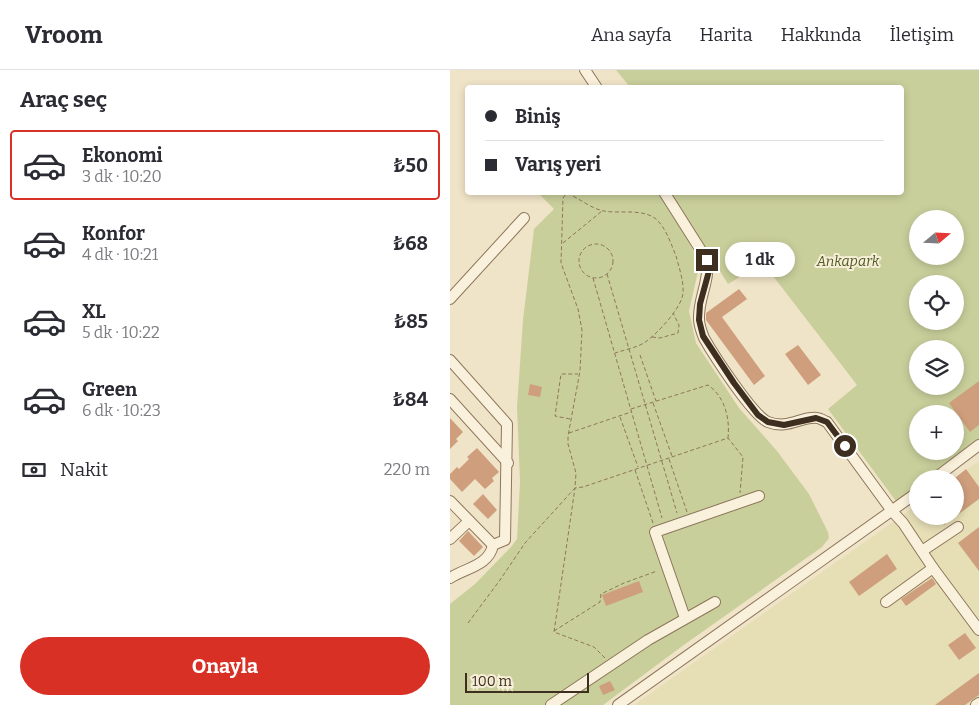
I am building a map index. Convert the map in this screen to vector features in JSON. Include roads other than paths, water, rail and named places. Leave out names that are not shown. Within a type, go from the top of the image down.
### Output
[{"type":"street","points":[[585,70],[595,85]]},
{"type":"street","points":[[666,195],[707,260],[709,271],[700,304],[699,320],[703,336],[734,383],[758,415],[768,422],[784,425],[816,418],[827,422],[892,511],[904,523],[933,568],[979,630]]},
{"type":"street","points":[[450,299],[524,218]]},
{"type":"street","points":[[450,360],[507,424],[506,540],[493,545]]},
{"type":"street","points":[[450,399],[508,463]]},
{"type":"street","points":[[946,470],[979,445]]},
{"type":"street","points":[[685,618],[654,532],[759,496]]},
{"type":"street","points":[[618,705],[909,499]]},
{"type":"street","points":[[450,501],[493,545]]},
{"type":"street","points":[[450,539],[470,521]]},
{"type":"street","points":[[922,551],[958,527]]},
{"type":"street","points":[[450,578],[484,561],[491,554],[493,545]]},
{"type":"street","points":[[886,602],[933,568]]},
{"type":"street","points":[[551,705],[648,640],[715,602]]},
{"type":"park label","name":"Ankapark","points":[[848,261]]}]
